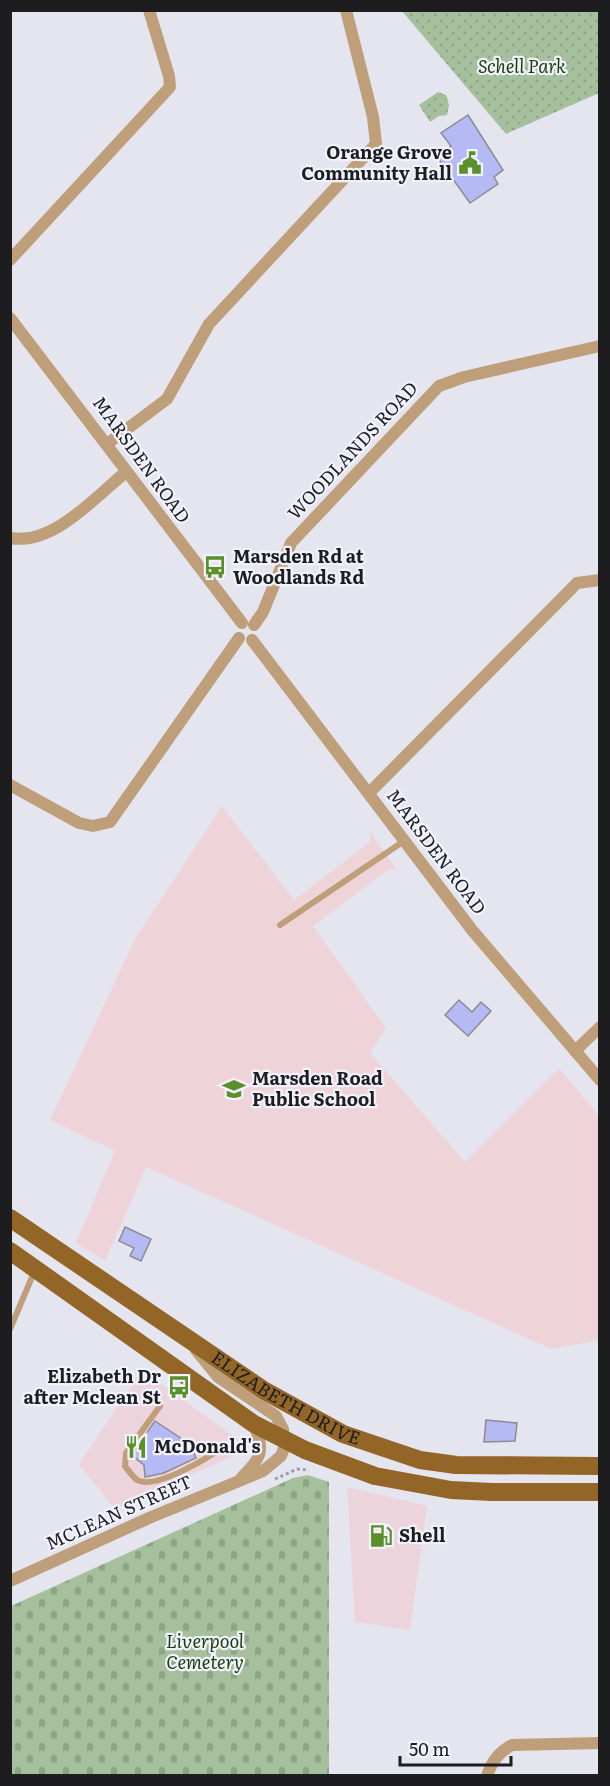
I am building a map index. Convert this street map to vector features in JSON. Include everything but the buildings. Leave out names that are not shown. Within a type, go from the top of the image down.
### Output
[{"type":"main road","name":"ELIZABETH DRIVE","points":[[10,1218],[190,1342],[303,1414],[343,1434],[386,1451],[420,1460],[456,1465],[600,1466]]},
{"type":"main road","name":"ELIZABETH DRIVE","points":[[12,1257],[35,1270],[254,1424],[284,1440],[345,1466],[410,1484],[492,1492],[600,1492]]},
{"type":"street","points":[[10,260],[170,87],[169,76],[149,10]]},
{"type":"street","points":[[107,444],[167,399],[209,324],[376,144],[373,117],[346,10]]},
{"type":"street","name":"MARSDEN ROAD","points":[[10,318],[126,472],[248,624]]},
{"type":"street","name":"WOODLANDS ROAD","points":[[248,624],[263,612],[291,543],[439,386],[464,377],[600,346]]},
{"type":"street","points":[[10,538],[27,541],[53,532],[126,472]]},
{"type":"street","points":[[369,793],[577,583],[600,580]]},
{"type":"street","points":[[10,785],[79,823],[93,826],[110,822],[245,639],[256,633],[248,624],[237,630],[245,639]]},
{"type":"street","name":"MARSDEN ROAD","points":[[245,639],[369,793],[472,930],[600,1080]]},
{"type":"street","points":[[575,1051],[600,1027]]},
{"type":"street","points":[[190,1342],[218,1377],[276,1416],[283,1430],[284,1440]]},
{"type":"street","points":[[242,1478],[252,1467],[261,1451],[261,1441],[254,1424]]},
{"type":"street","name":"MCLEAN STREET","points":[[10,1581],[273,1464],[281,1456],[284,1440]]},
{"type":"street","points":[[487,1776],[492,1761],[501,1751],[512,1745],[600,1743]]},
{"type":"lane","points":[[280,926],[404,840]]},
{"type":"lane","points":[[10,1329],[35,1270]]},
{"type":"lane","points":[[160,1406],[126,1454],[125,1466],[137,1480],[146,1483],[160,1480],[216,1452]]},
{"type":"shaded area","name":"Marsden Road Public School","points":[[222,806],[294,900],[370,842],[370,832],[398,871],[389,869],[313,926],[386,1028],[370,1053],[465,1162],[559,1068],[599,1116],[599,1340],[551,1349],[146,1167],[105,1261],[76,1243],[115,1151],[50,1120],[135,939]]},
{"type":"shaded area","points":[[142,1370],[240,1441],[242,1452],[115,1509],[79,1464]]},
{"type":"shaded area","points":[[347,1487],[427,1506],[410,1630],[355,1622]]},
{"type":"green space","name":"Schell Park","points":[[402,11],[599,11],[599,93],[506,134]]},
{"type":"green space","points":[[438,92],[446,95],[449,105],[447,115],[439,116],[430,122],[419,105]]},
{"type":"green space","name":"Liverpool Cemetery","points":[[308,1475],[329,1482],[329,1775],[11,1775],[11,1606],[293,1478]]},
{"type":"place","name":"Orange Grove Community Hall","points":[[470,163]]},
{"type":"place","name":"Marsden Rd at Woodlands Rd","points":[[215,567]]},
{"type":"place","name":"Marsden Road Public School","points":[[234,1089]]},
{"type":"place","name":"Elizabeth Dr after Mclean St","points":[[179,1387]]},
{"type":"place","name":"McDonald's","points":[[136,1447]]},
{"type":"place","name":"Shell","points":[[381,1536]]}]
